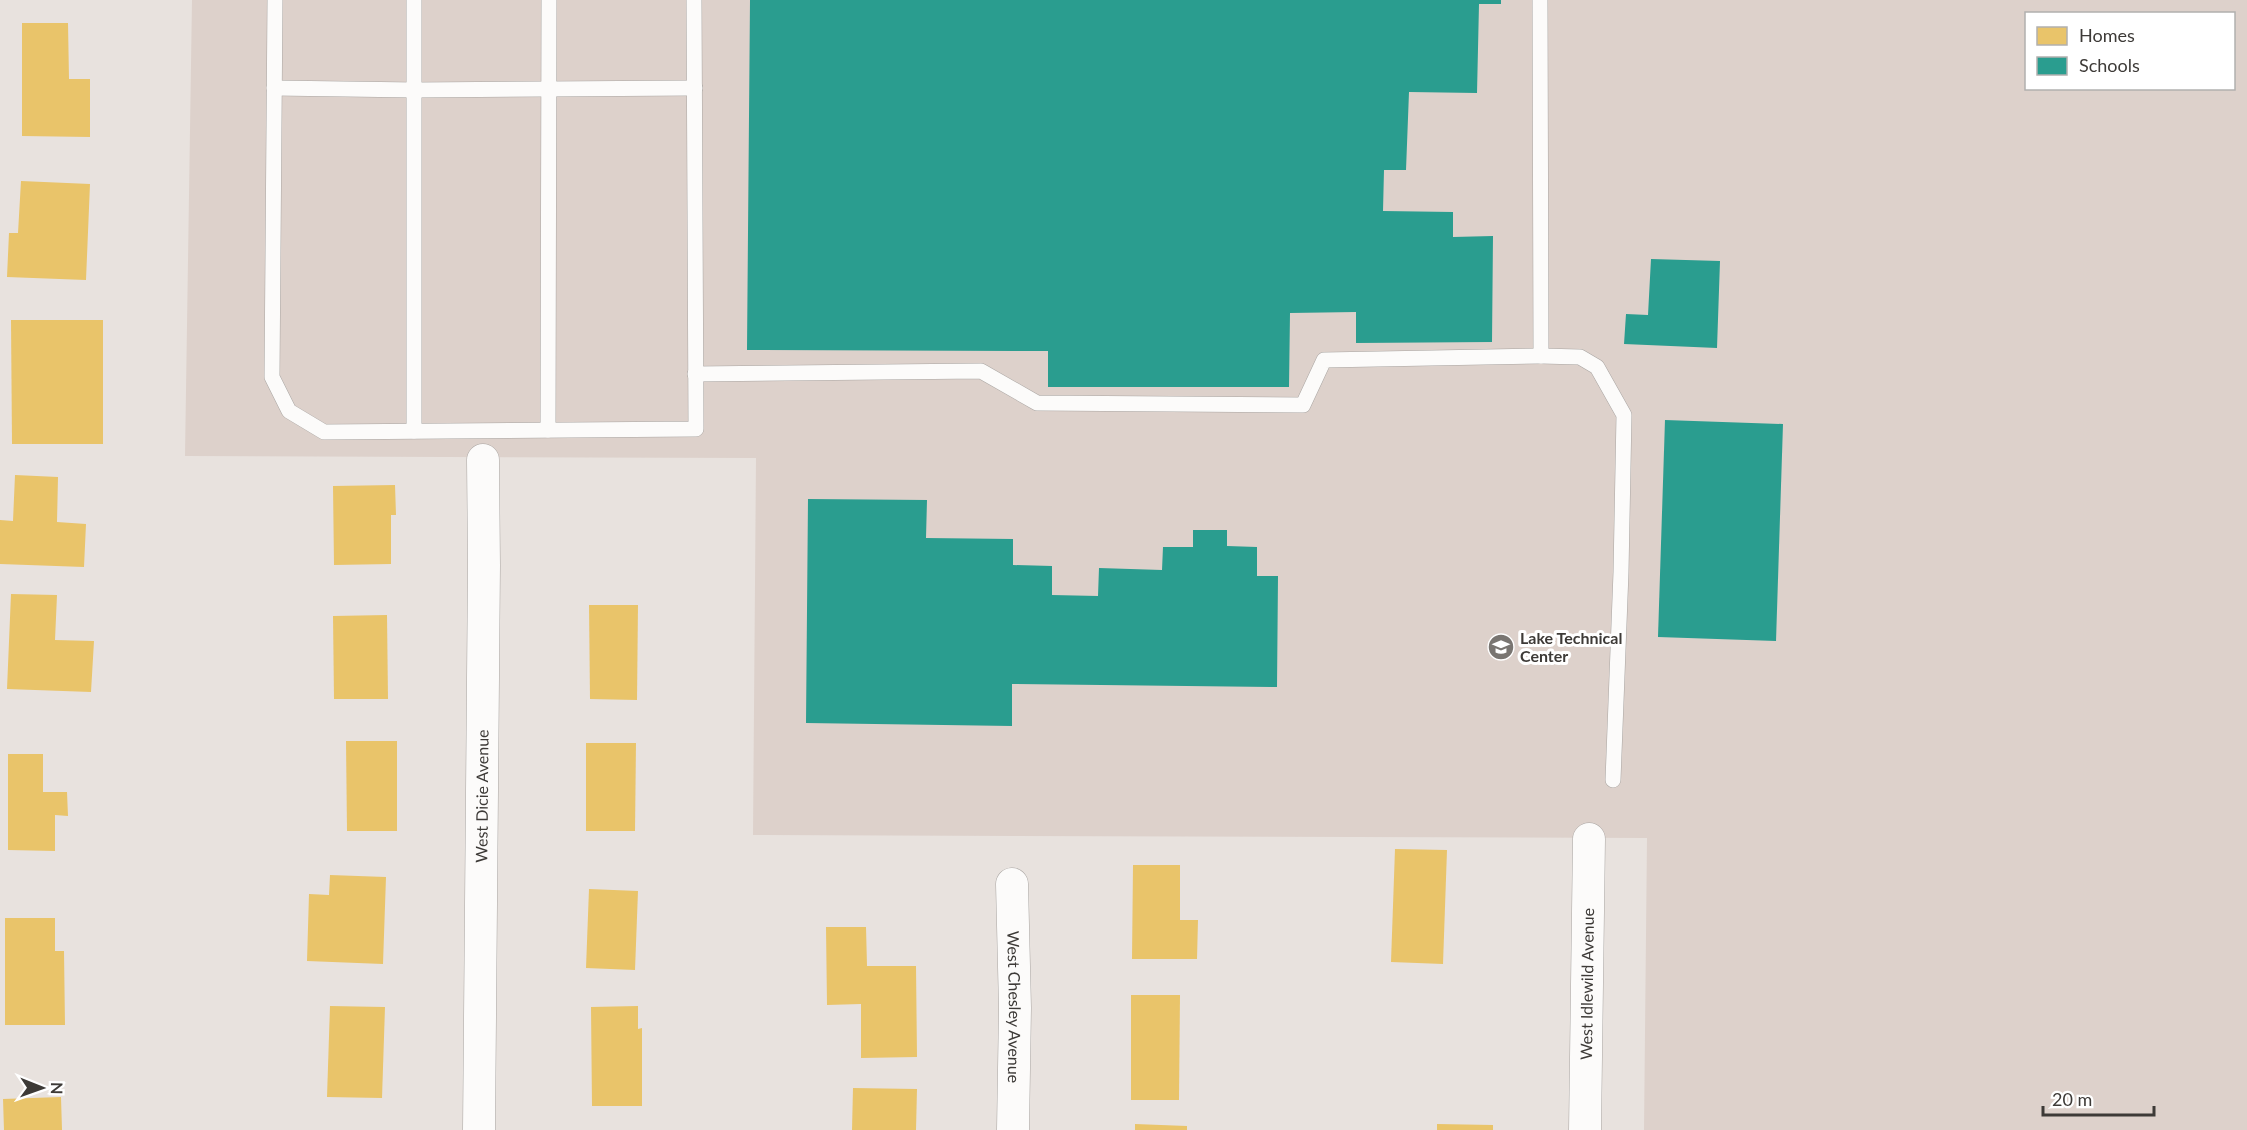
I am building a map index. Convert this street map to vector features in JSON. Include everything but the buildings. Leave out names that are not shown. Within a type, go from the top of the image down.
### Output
[{"type":"street","name":"West Dicie Avenue","points":[[479,1130],[483,835],[483,460]]},
{"type":"street","name":"West Idlewild Avenue","points":[[1585,1130],[1589,839]]},
{"type":"street","name":"West Chesley Avenue","points":[[1012,884],[1015,1008],[1013,1130]]},
{"type":"lane","points":[[275,0],[273,377],[289,411],[324,432],[696,429],[694,0]]},
{"type":"lane","points":[[414,0],[414,431]]},
{"type":"lane","points":[[548,430],[549,0]]},
{"type":"lane","points":[[1540,0],[1541,356]]},
{"type":"lane","points":[[274,88],[415,90],[695,88]]},
{"type":"lane","points":[[695,374],[981,371],[1037,403],[1303,405],[1324,360],[1580,357],[1597,367],[1624,415],[1613,780]]},
{"type":"shaded area","name":"Lake Technical Center","points":[[192,0],[2247,0],[2247,1130],[1644,1130],[1647,838],[753,835],[756,458],[185,456]]},
{"type":"place","name":"Lake Technical Center","points":[[1501,647]]}]
